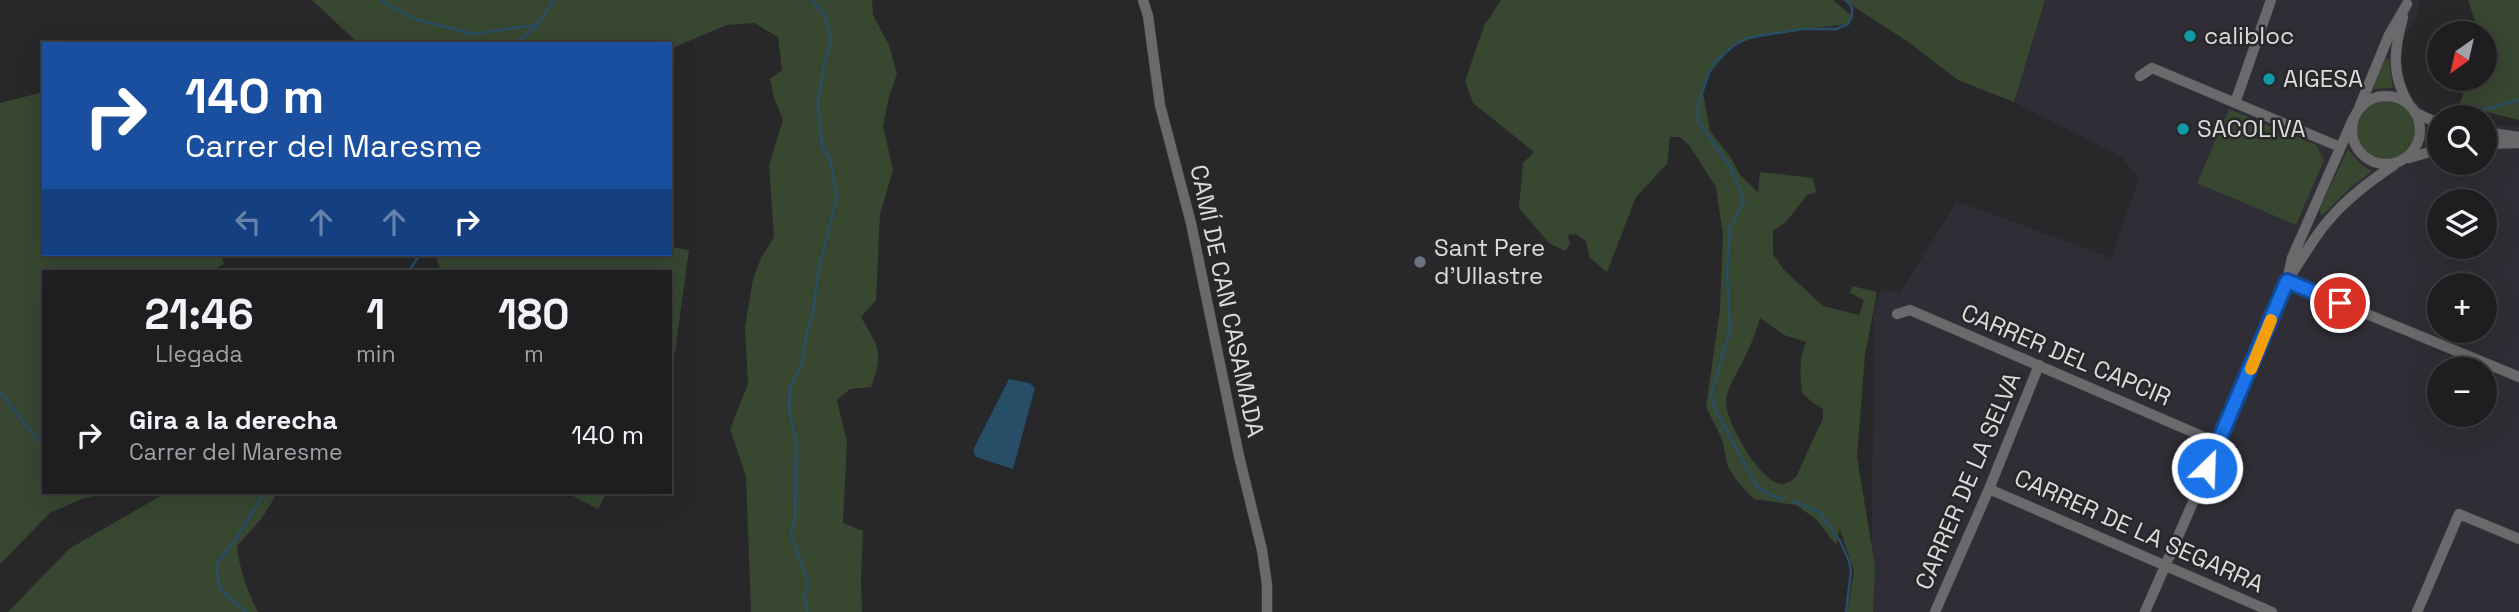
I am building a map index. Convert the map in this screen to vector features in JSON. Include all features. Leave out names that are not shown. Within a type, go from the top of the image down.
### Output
[{"type":"street","name":"CAMÍ DE CAN CASAMADA","points":[[1143,0],[1148,16],[1160,105],[1191,223],[1239,456],[1262,550],[1267,585],[1267,612]]},
{"type":"street","points":[[2235,103],[2271,0]]},
{"type":"street","points":[[2145,612],[2287,281],[2316,236],[2340,208],[2356,192],[2412,153],[2419,138],[2420,130],[2400,89],[2394,64],[2397,38],[2407,2]]},
{"type":"street","points":[[2287,281],[2292,258],[2389,35],[2407,2]]},
{"type":"street","points":[[2140,76],[2152,68],[2340,147]]},
{"type":"street","points":[[2427,117],[2401,99],[2382,96],[2364,103],[2356,115],[2352,138],[2362,155],[2379,164],[2427,153]]},
{"type":"street","points":[[2497,134],[2519,137]]},
{"type":"street","points":[[2497,144],[2519,143]]},
{"type":"street","points":[[2287,281],[2519,377]]},
{"type":"street","name":"CARRER DEL CAPCIR","points":[[1898,314],[1910,310],[2218,443]]},
{"type":"street","name":"CARRER DE LA SELVA","points":[[1935,612],[2039,365]]},
{"type":"street","name":"CARRER DE LA SEGARRA","points":[[1989,489],[2272,612]]},
{"type":"street","points":[[2417,612],[2459,514],[2519,540]]},
{"type":"shaded area","points":[[2045,0],[2420,0],[2415,20],[2403,39],[2400,64],[2407,90],[2427,112],[2427,175],[2497,175],[2497,125],[2519,126],[2519,612],[1871,612],[1874,316],[1881,285],[1886,290],[1900,293],[1957,201],[2111,258],[2139,178],[2120,156],[2014,102]]},
{"type":"green space","points":[[312,0],[872,0],[873,15],[889,45],[897,74],[883,126],[893,170],[880,214],[876,300],[861,317],[876,344],[878,358],[871,387],[850,389],[837,400],[847,442],[843,523],[863,531],[862,612],[751,612],[746,476],[730,429],[748,384],[745,327],[753,279],[761,258],[774,237],[769,165],[783,120],[770,79],[782,70],[778,37],[754,23],[727,25],[672,48],[672,42],[357,42]]},
{"type":"green space","points":[[1501,0],[1833,0],[1852,16],[1848,24],[1763,34],[1733,46],[1708,75],[1703,92],[1710,131],[1731,158],[1740,175],[1758,192],[1760,172],[1813,178],[1816,192],[1807,195],[1786,222],[1773,231],[1773,254],[1784,270],[1823,306],[1859,315],[1864,300],[1850,293],[1852,286],[1877,292],[1865,355],[1857,457],[1875,566],[1873,612],[1847,612],[1854,572],[1840,529],[1836,545],[1817,520],[1796,505],[1754,499],[1728,467],[1722,439],[1706,407],[1720,309],[1723,235],[1716,187],[1689,145],[1680,137],[1670,137],[1667,164],[1636,197],[1607,272],[1590,258],[1586,241],[1576,234],[1568,235],[1570,244],[1565,251],[1549,243],[1519,208],[1523,163],[1534,152],[1473,103],[1465,81],[1484,26]],"holes":[[[1760,318],[1784,335],[1806,342],[1802,354],[1802,393],[1823,409],[1823,418],[1796,477],[1782,484],[1764,474],[1746,451],[1732,424],[1726,403],[1730,386],[1749,349]]]},
{"type":"green space","points":[[1843,0],[2045,0],[2014,102],[1958,80],[1907,41]]},
{"type":"green space","points":[[2468,0],[2519,0],[2519,120],[2497,114],[2497,105],[2459,105],[2464,91],[2497,91],[2497,21],[2475,21]]},
{"type":"green space","points":[[2385,59],[2389,62],[2393,88],[2374,89],[2373,86]]},
{"type":"green space","points":[[42,92],[42,256],[222,256],[224,264],[212,270],[42,270],[42,494],[103,494],[82,499],[50,513],[0,564],[0,103]]},
{"type":"green space","points":[[2385,99],[2407,108],[2416,130],[2407,152],[2385,161],[2363,152],[2354,130],[2363,108]]},
{"type":"green space","points":[[2229,109],[2316,145],[2324,160],[2296,225],[2197,183]]},
{"type":"green space","points":[[2348,149],[2360,164],[2372,171],[2351,187],[2322,216],[2319,210]]},
{"type":"green space","points":[[672,247],[689,250],[672,359],[672,270],[441,270],[436,256],[672,256]]},
{"type":"green space","points":[[164,494],[277,494],[262,518],[237,546],[244,580],[258,612],[8,612],[69,549]]},
{"type":"green space","points":[[569,494],[606,494],[598,509]]},
{"type":"water","points":[[1009,379],[1029,383],[1035,388],[1013,469],[976,457],[973,450]]},
{"type":"waterway","points":[[380,0],[415,19],[473,34],[537,25]]},
{"type":"waterway","points":[[519,42],[537,25],[554,0]]},
{"type":"waterway","points":[[807,612],[804,595],[809,583],[791,536],[795,516],[796,442],[789,410],[790,387],[802,364],[819,267],[837,197],[830,159],[822,146],[818,104],[831,39],[825,16],[812,0]]},
{"type":"waterway","points":[[1783,499],[1757,487],[1714,407],[1711,394],[1730,331],[1727,273],[1730,228],[1744,201],[1731,168],[1698,121],[1698,105],[1714,63],[1733,46],[1747,38],[1802,29],[1836,29],[1848,24],[1852,16],[1852,8],[1847,0]]},
{"type":"waterway","points":[[2497,106],[2519,100]]},
{"type":"waterway","points":[[410,270],[419,256]]},
{"type":"waterway","points":[[0,392],[42,445]]},
{"type":"waterway","points":[[246,612],[220,589],[216,565],[264,494]]},
{"type":"waterway","points":[[1793,501],[1819,512],[1840,541],[1851,571],[1846,612]]},
{"type":"slow traffic","points":[[2251,369],[2271,320]]},
{"type":"place","name":"calibloc","points":[[2190,36]]},
{"type":"place","name":"AIGESA","points":[[2269,79]]},
{"type":"place","name":"SACOLIVA","points":[[2183,129]]},
{"type":"place","name":"Sant Pere d'Ullastre","points":[[1420,262]]},
{"type":"route","points":[[2207,468],[2287,281],[2340,303]]}]
